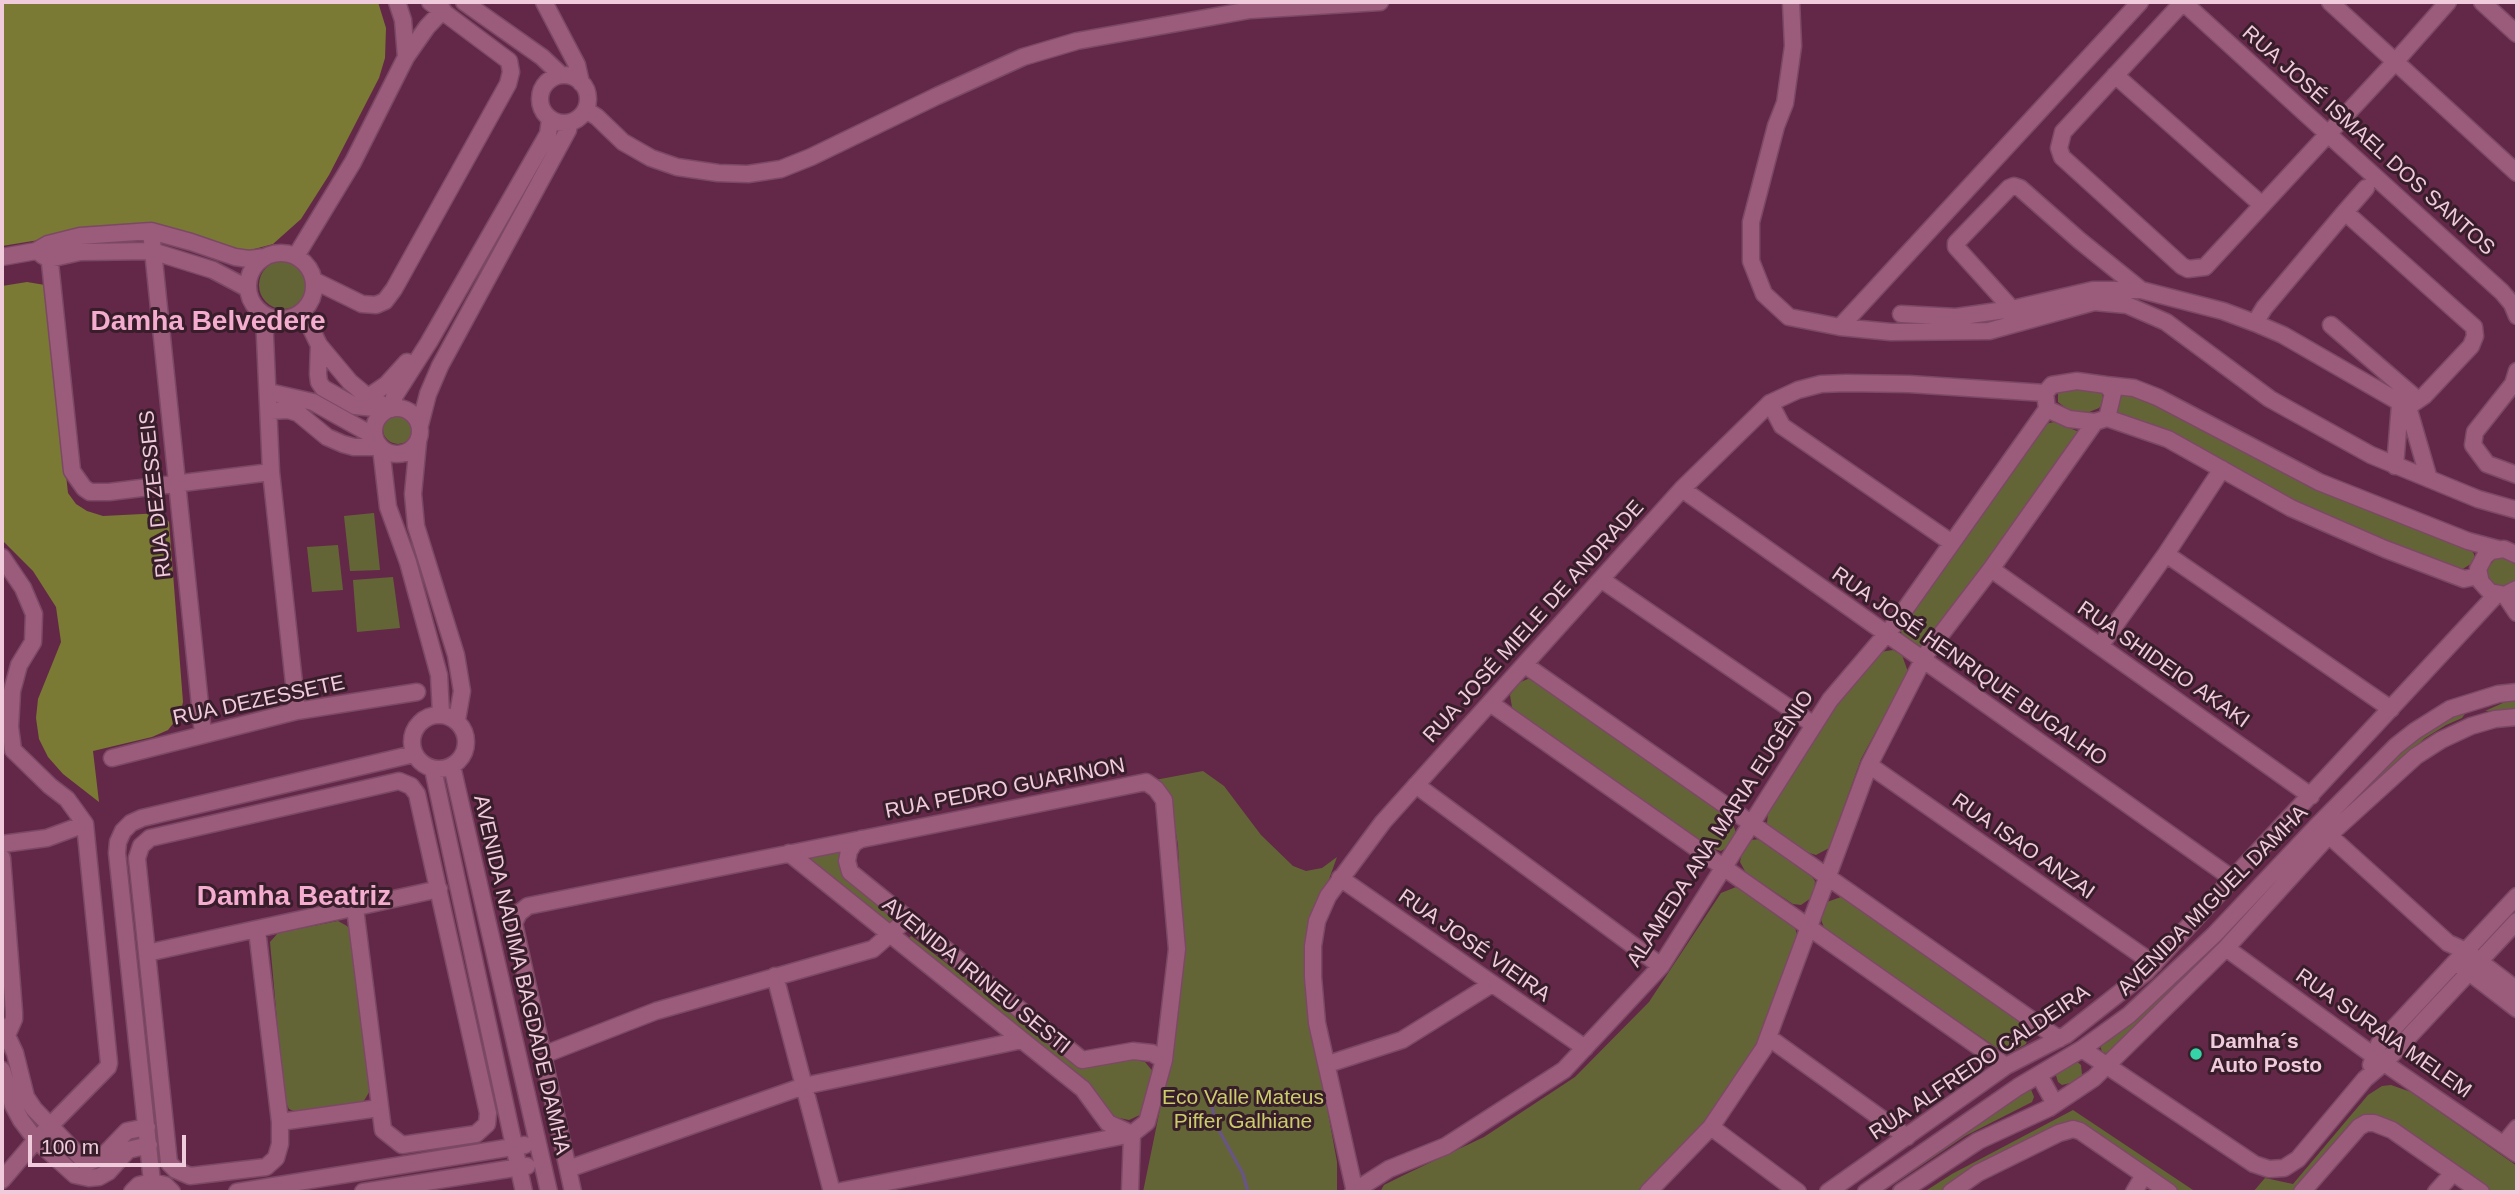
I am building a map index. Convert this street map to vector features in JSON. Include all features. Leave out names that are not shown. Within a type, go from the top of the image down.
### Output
[{"type":"street","points":[[397,2],[404,20],[406,58]]},
{"type":"street","points":[[464,2],[542,57],[562,75]]},
{"type":"street","points":[[544,2],[577,65],[588,96],[586,110],[576,120],[563,123],[545,116],[539,103],[544,84],[551,78],[562,75],[576,78],[582,83]]},
{"type":"street","points":[[586,110],[623,142],[651,158],[677,167],[748,174],[781,169],[811,157],[1023,57],[1063,45],[1250,10],[1380,2]]},
{"type":"street","points":[[1791,2],[1793,46],[1785,103],[1776,126],[1751,222],[1751,261],[1764,294],[1788,317],[1840,327],[1891,332],[1989,331],[2094,302],[2127,305],[2166,322],[2270,399],[2371,455],[2478,499],[2517,510]]},
{"type":"street","points":[[1840,327],[2140,2]]},
{"type":"street","points":[[2183,2],[2063,132],[2059,140],[2062,157],[2182,266],[2198,270],[2206,267],[2448,2]]},
{"type":"street","name":"RUA JOSÉ ISMAEL DOS SANTOS","points":[[2183,2],[2502,292],[2516,310]]},
{"type":"street","points":[[2330,2],[2517,173]]},
{"type":"street","points":[[2482,2],[2514,24]]},
{"type":"street","points":[[296,256],[353,162],[436,6],[509,61],[512,68],[508,84],[394,289],[385,300],[376,305],[362,304],[315,281]]},
{"type":"street","points":[[562,75],[570,54]]},
{"type":"street","points":[[542,57],[544,84]]},
{"type":"street","points":[[2115,75],[2262,205]]},
{"type":"street","points":[[441,714],[439,675],[408,562],[388,507],[376,421],[391,409],[394,397],[548,134],[550,120]]},
{"type":"street","points":[[457,720],[462,691],[456,655],[416,526],[413,494],[419,425],[440,366],[568,130],[569,122]]},
{"type":"street","points":[[2012,309],[1956,247],[1956,243],[2009,187],[2014,186],[2020,188],[2141,290]]},
{"type":"street","points":[[2255,323],[2264,307],[2366,188]]},
{"type":"street","points":[[2345,212],[2474,327],[2475,336],[2471,346],[2409,404],[2395,466]]},
{"type":"street","points":[[44,251],[80,236],[151,231],[235,257],[265,257],[281,252],[296,256],[311,271],[315,281],[313,298],[303,312],[280,320],[264,315],[252,304],[247,288],[250,273],[265,257]]},
{"type":"street","name":"RUA DEZESSEIS","points":[[151,231],[203,734]]},
{"type":"street","points":[[44,251],[72,471],[79,483],[90,492],[108,492],[271,472]]},
{"type":"street","points":[[2,257],[44,251],[152,251],[213,270],[247,288]]},
{"type":"street","points":[[1902,314],[1956,317],[2012,309],[2093,290],[2141,290],[2223,311],[2255,323],[2283,335],[2409,404]]},
{"type":"street","points":[[303,312],[319,345],[365,402]]},
{"type":"street","points":[[264,315],[271,472],[297,711]]},
{"type":"street","points":[[2330,325],[2409,404],[2429,479]]},
{"type":"street","points":[[354,427],[365,402],[387,384],[415,352],[429,341]]},
{"type":"street","points":[[319,345],[320,382],[323,388],[348,402],[365,402],[410,412],[419,425]]},
{"type":"street","points":[[2517,371],[2513,384],[2475,432],[2473,444],[2487,464],[2517,475]]},
{"type":"street","points":[[2479,576],[2465,579],[2385,549],[2291,508],[2168,439],[2101,420],[2069,419],[2046,401],[2052,385],[2064,382],[2134,388],[2157,397],[2319,482],[2468,541],[2517,555]]},
{"type":"street","name":"RUA JOSÉ MIELE DE ANDRADE","points":[[1354,1191],[1317,1023],[1313,946],[1318,921],[1328,896],[1383,822],[1682,489],[1770,404],[1798,390],[1821,384],[1846,383],[1921,384],[2046,401]]},
{"type":"street","points":[[1648,1192],[1711,1127],[1764,1048],[1869,765],[1923,660],[2101,420],[2113,393],[2106,385]]},
{"type":"street","points":[[269,392],[313,402],[397,454],[412,449],[418,442]]},
{"type":"street","name":"ALAMEDA ANA MARIA EUGÊNIO","points":[[1354,1191],[1389,1169],[1446,1146],[1564,1070],[1661,966],[1830,700],[1886,634],[1952,542],[2046,401]]},
{"type":"street","points":[[1770,404],[1782,426],[1952,542]]},
{"type":"street","points":[[270,411],[288,410],[298,413],[327,438],[343,444],[354,447],[378,444]]},
{"type":"street","points":[[2100,646],[2166,554],[2222,469]]},
{"type":"street","name":"RUA JOSÉ HENRIQUE BUGALHO","points":[[1682,489],[2233,879]]},
{"type":"street","points":[[2498,549],[2485,556],[2478,569],[2479,576],[2484,588],[2506,593],[2517,613]]},
{"type":"street","points":[[2166,554],[2391,709]]},
{"type":"street","points":[[2,557],[19,580],[34,614],[33,642],[19,665],[12,691],[8,751],[67,799],[85,824],[109,1062],[108,1067],[36,1140],[2,1180]]},
{"type":"street","name":"RUA SHIDEIO AKAKI","points":[[1991,569],[2311,796]]},
{"type":"street","points":[[1602,580],[1814,725]]},
{"type":"street","name":"RUA ALFREDO CALDEIRA","points":[[1828,1192],[2006,1066],[2059,1039],[2154,964],[2391,709],[2506,593]]},
{"type":"street","points":[[1525,665],[2059,1039]]},
{"type":"street","name":"RUA DEZESSETE","points":[[112,758],[297,711],[417,692]]},
{"type":"street","points":[[2472,726],[2476,713],[2512,693]]},
{"type":"street","name":"AVENIDA MIGUEL DAMHA","points":[[1901,1192],[1978,1141],[2055,1104],[2094,1078],[2225,948],[2396,746],[2450,709],[2512,693]]},
{"type":"street","points":[[1490,703],[2006,1066]]},
{"type":"street","points":[[441,714],[457,720],[463,727],[467,745],[464,754],[452,766],[433,769],[425,766],[414,754],[412,735],[416,726],[423,719],[441,714]]},
{"type":"street","name":"AVENIDA MIGUEL DAMHA","points":[[1866,1192],[2129,1015],[2323,830],[2416,755],[2472,726],[2495,719],[2517,717]]},
{"type":"street","points":[[152,1182],[117,853],[123,831],[142,818],[414,754]]},
{"type":"street","name":"RUA ISAO ANZAI","points":[[1869,765],[2154,964]]},
{"type":"street","name":"AVENIDA NADIMA BAGDADE DAMHA","points":[[452,766],[549,1192]]},
{"type":"street","name":"AVENIDA NADIMA BAGDADE DAMHA","points":[[433,769],[524,1192]]},
{"type":"street","points":[[257,930],[280,1122],[276,1158],[266,1167],[190,1176],[176,1170],[169,1163],[137,858],[141,846],[150,838],[399,781],[411,786],[418,794],[488,1113],[487,1124],[476,1134],[402,1144],[383,1130],[355,908]]},
{"type":"street","name":"RUA PEDRO GUARINON","points":[[543,1055],[514,923],[519,913],[528,906],[1146,782],[1156,789],[1164,800],[1177,949],[1164,1060]]},
{"type":"street","points":[[1416,785],[1661,966]]},
{"type":"street","points":[[2,844],[47,838],[85,824]]},
{"type":"street","points":[[2323,830],[2517,1009]]},
{"type":"street","name":"AVENIDA IRINEU SESTI","points":[[861,839],[854,843],[849,851],[850,872],[1082,1060],[1133,1051],[1152,1053],[1164,1060]]},
{"type":"street","name":"AVENIDA IRINEU SESTI","points":[[789,853],[1083,1089],[1108,1124],[1132,1133]]},
{"type":"street","points":[[2,858],[6,940],[14,1019],[4,1030],[15,1053],[26,1097],[43,1121],[84,1161],[89,1170]]},
{"type":"street","name":"RUA JOSÉ VIEIRA","points":[[1340,878],[1585,1048]]},
{"type":"street","points":[[147,953],[439,890]]},
{"type":"street","points":[[2468,962],[2517,896]]},
{"type":"street","points":[[573,1192],[543,1055],[656,1011],[873,949],[907,919]]},
{"type":"street","points":[[2082,1049],[2255,1164],[2269,1169],[2284,1168],[2298,1159],[2368,1076],[2380,1059],[2379,1044],[2517,921]]},
{"type":"street","name":"RUA SURAIA MELEM","points":[[2225,948],[2511,1149]]},
{"type":"street","points":[[2468,962],[2517,990]]},
{"type":"street","points":[[775,976],[834,1192],[1132,1133],[1147,1122],[1164,1060]]},
{"type":"street","points":[[1328,1064],[1402,1040],[1492,984]]},
{"type":"street","points":[[1768,1037],[1907,1137]]},
{"type":"street","points":[[568,1169],[804,1086],[1022,1040]]},
{"type":"street","points":[[2,1070],[13,1105],[36,1140],[71,1172],[107,1172],[131,1148],[149,1145]]},
{"type":"street","points":[[2039,1075],[2055,1104]]},
{"type":"street","points":[[280,1122],[380,1108]]},
{"type":"street","points":[[2302,1192],[2365,1123],[2374,1123],[2392,1130],[2481,1192]]},
{"type":"street","points":[[89,1170],[127,1131],[147,1127]]},
{"type":"street","points":[[1711,1127],[1798,1192]]},
{"type":"street","points":[[2511,1149],[2517,1128]]},
{"type":"street","points":[[1951,1192],[1978,1173],[2059,1133],[2073,1129],[2080,1131],[2169,1192]]},
{"type":"street","points":[[1130,1192],[1132,1133]]},
{"type":"street","points":[[237,1192],[286,1188],[391,1166],[538,1143]]},
{"type":"street","points":[[363,1192],[542,1163]]},
{"type":"street","points":[[391,1166],[394,1187]]},
{"type":"street","points":[[2437,1192],[2453,1173]]},
{"type":"street","points":[[2134,1192],[2144,1175]]},
{"type":"street","points":[[132,1192],[139,1185],[152,1182],[172,1191]]},
{"type":"green space","points":[[283,261],[300,268],[307,285],[300,302],[283,309],[266,302],[259,285],[266,268]]},
{"type":"green space","points":[[2070,387],[2088,387],[2102,393],[2104,402],[2099,408],[2089,412],[2070,411],[2058,402],[2058,393]]},
{"type":"green space","points":[[2122,393],[2186,417],[2470,549],[2474,554],[2474,562],[2461,570],[2386,544],[2293,501],[2118,414],[2118,400]]},
{"type":"green space","points":[[398,414],[409,418],[413,429],[409,440],[398,444],[387,440],[383,429],[387,418]]},
{"type":"green space","points":[[2054,422],[2082,433],[2077,444],[1919,651],[1904,643],[1901,631],[2041,425]]},
{"type":"green space","points":[[374,513],[380,570],[350,571],[344,516]]},
{"type":"green space","points":[[338,545],[343,590],[312,592],[307,547]]},
{"type":"green space","points":[[2508,558],[2517,565],[2517,584],[2499,591],[2486,577],[2486,570],[2495,559]]},
{"type":"green space","points":[[393,577],[400,628],[357,632],[353,580]]},
{"type":"green space","points":[[1893,650],[1902,655],[1908,672],[1861,759],[1829,848],[1816,855],[1806,852],[1767,824],[1768,812],[1836,703],[1880,652]]},
{"type":"green space","points":[[1528,679],[1536,680],[1732,821],[1736,833],[1732,844],[1721,851],[1705,846],[1517,714],[1512,707],[1510,695],[1518,683]]},
{"type":"green space","points":[[2517,697],[2517,710],[2485,711],[2514,698]]},
{"type":"green space","points":[[2469,708],[2462,718],[2425,738],[2333,822],[2329,819],[2411,741],[2439,721]]},
{"type":"green space","name":"Eco Valle Mateus Piffer Galhiane","points":[[1203,771],[1224,786],[1261,835],[1293,866],[1306,871],[1322,868],[1337,857],[1306,943],[1312,1041],[1337,1162],[1337,1192],[1143,1192],[1175,1036],[1183,949],[1178,845],[1169,792],[1155,780]]},
{"type":"green space","points":[[2320,835],[2173,992],[2109,1054],[2102,1052],[2099,1041]]},
{"type":"green space","points":[[1761,839],[1808,872],[1815,881],[1811,898],[1801,905],[1793,904],[1746,873],[1740,862],[1743,849],[1751,840]]},
{"type":"green space","points":[[844,848],[849,880],[892,919],[892,923],[885,922],[811,859],[810,854]]},
{"type":"green space","points":[[1736,887],[1793,921],[1798,938],[1756,1049],[1694,1136],[1639,1192],[1380,1192],[1384,1185],[1484,1137],[1575,1077],[1649,1002],[1721,893]]},
{"type":"green space","points":[[1841,897],[1850,898],[2025,1022],[2029,1032],[2026,1044],[2015,1050],[2000,1050],[1825,930],[1820,917],[1827,902]]},
{"type":"green space","points":[[338,921],[352,933],[371,1089],[362,1104],[296,1112],[289,1109],[284,1099],[270,942],[278,933]]},
{"type":"green space","points":[[911,936],[1078,1065],[1132,1059],[1145,1062],[1155,1074],[1144,1113],[1129,1120],[1110,1116],[1097,1093],[1075,1071],[905,942]]},
{"type":"green space","points":[[2075,1060],[2081,1065],[2082,1075],[2074,1082],[2062,1085],[2055,1072]]},
{"type":"green space","points":[[2391,1085],[2411,1092],[2517,1166],[2517,1192],[2489,1192],[2392,1125],[2355,1126],[2293,1192],[2253,1192],[2265,1178],[2293,1184],[2368,1095],[2382,1086]]},
{"type":"green space","points":[[2030,1087],[2034,1097],[2032,1102],[1965,1136],[1882,1192],[1871,1192]]},
{"type":"green space","points":[[2073,1110],[2196,1192],[2180,1192],[2087,1128],[1946,1192],[1924,1192],[1952,1174]]},
{"type":"shaded area","points":[[2,2],[378,2],[386,28],[385,58],[379,78],[329,175],[301,219],[273,244],[243,252],[163,226],[125,226],[2,246]]},
{"type":"shaded area","points":[[27,282],[45,285],[68,493],[76,504],[103,516],[162,513],[169,522],[183,702],[180,715],[168,730],[152,737],[93,751],[99,802],[63,774],[48,757],[39,739],[36,718],[38,699],[61,642],[56,607],[33,571],[2,540],[2,286]]},
{"type":"waterway","points":[[1212,1105],[1215,1123],[1243,1174],[1248,1192]]},
{"type":"place","name":"Damha´s Auto Posto","points":[[2196,1054]]},
{"type":"district","name":"Damha Belvedere","points":[[208,322]]},
{"type":"district","name":"Damha Beatriz","points":[[294,897]]}]
